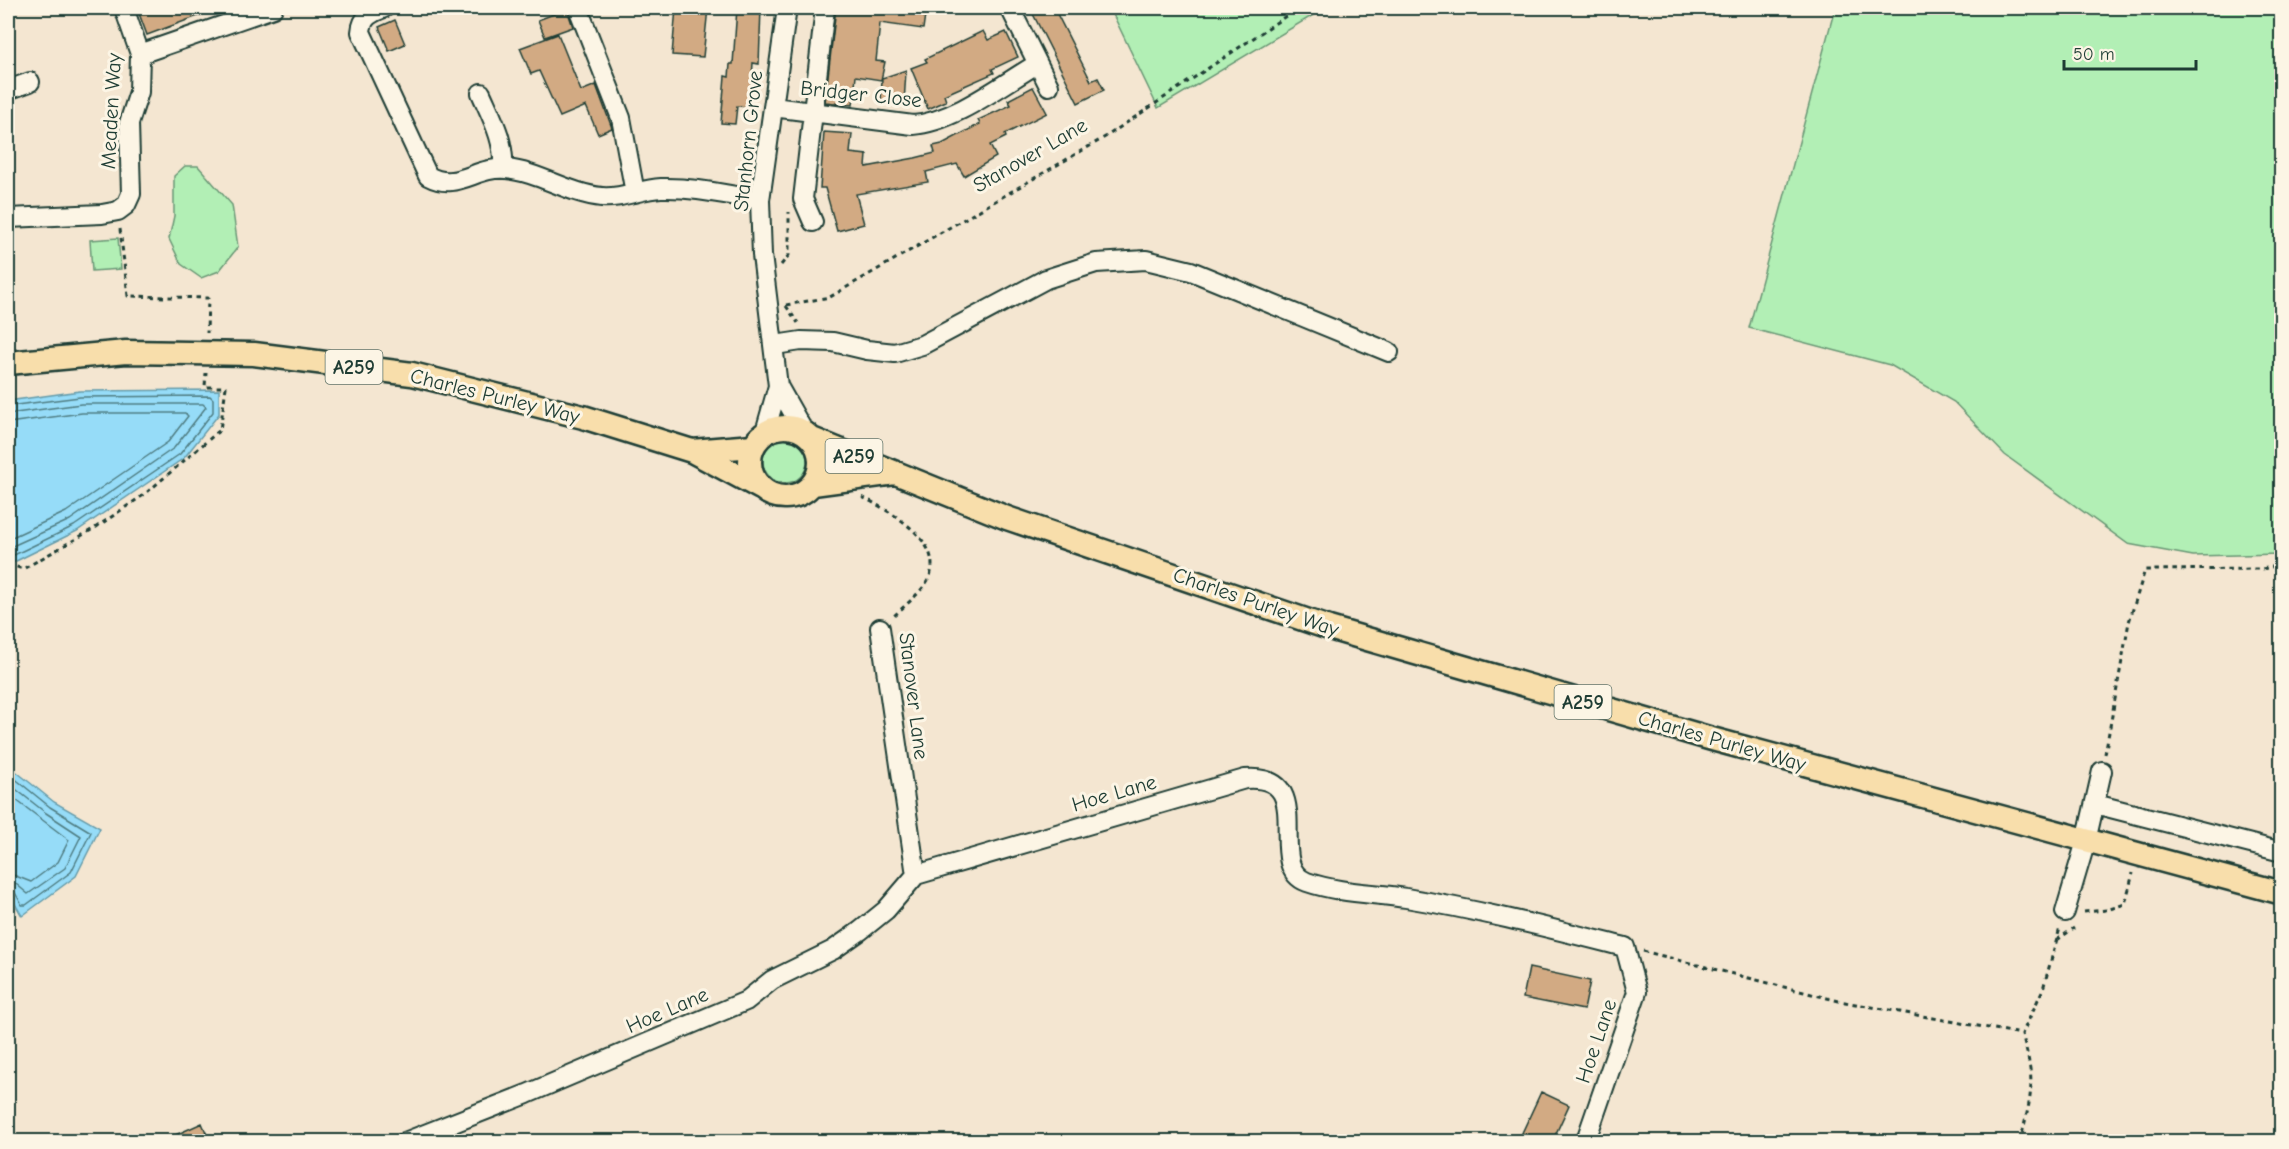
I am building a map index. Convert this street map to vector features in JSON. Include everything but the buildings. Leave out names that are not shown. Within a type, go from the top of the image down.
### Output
[{"type":"main road","name":"Charles Purley Way","points":[[8,363],[126,352],[254,354],[412,374],[572,414],[692,451],[760,488]]},
{"type":"main road","points":[[784,426],[808,435],[820,461],[813,484],[804,492],[782,498],[760,488],[750,468],[759,439],[784,426]]},
{"type":"main road","name":"Charles Purley Way","points":[[808,435],[1007,518],[1329,628],[1701,736],[2086,842],[2282,893]]},
{"type":"main road","name":"Charles Purley Way","points":[[692,451],[759,439]]},
{"type":"main road","name":"Charles Purley Way","points":[[813,484],[896,473]]},
{"type":"street","name":"Meaden Way","points":[[118,211],[126,205],[131,194],[129,123],[139,92],[140,54],[124,8]]},
{"type":"street","points":[[140,54],[273,8]]},
{"type":"street","points":[[384,8],[366,16],[361,32],[428,176],[441,183],[458,181],[485,169],[504,169],[527,173],[603,197],[658,188],[686,189],[760,200]]},
{"type":"street","points":[[578,8],[621,118],[635,193]]},
{"type":"street","name":"Stanhorn Grove","points":[[759,439],[778,386],[775,345],[762,255],[760,200],[787,8]]},
{"type":"street","points":[[813,222],[803,199],[811,112],[825,8]]},
{"type":"street","points":[[1010,8],[1049,86]]},
{"type":"street","name":"Bridger Close","points":[[773,107],[914,125],[932,123],[951,116],[1037,64]]},
{"type":"street","points":[[8,90],[30,82]]},
{"type":"street","points":[[481,93],[499,133],[504,155],[504,169]]},
{"type":"street","points":[[8,218],[118,211]]},
{"type":"street","points":[[775,345],[801,341],[833,342],[867,350],[895,353],[922,345],[1046,279],[1096,264],[1146,260],[1191,271],[1389,352]]},
{"type":"street","name":"Stanhorn Grove","points":[[778,386],[808,435]]},
{"type":"street","name":"Stanover Lane","points":[[880,628],[916,875]]},
{"type":"street","points":[[2065,912],[2086,842],[2102,771]]},
{"type":"street","name":"Hoe Lane","points":[[405,1142],[528,1094],[746,1001],[772,980],[833,950],[860,932],[886,910],[916,875],[1245,779],[1260,778],[1277,788],[1288,807],[1289,866],[1299,879],[1321,887],[1408,898],[1625,947],[1636,992],[1587,1137]]},
{"type":"street","points":[[2095,804],[2282,852]]},
{"type":"path","name":"Stanover Lane","points":[[769,306],[830,297],[1107,136],[1298,8]]},
{"type":"path","points":[[8,564],[23,569],[95,528],[145,494],[220,430],[226,387],[205,387],[208,298],[128,296],[118,211]]},
{"type":"path","name":"Stanover Lane","points":[[839,480],[841,486],[894,513],[908,524],[928,554],[930,577],[920,592],[880,628]]},
{"type":"path","points":[[2102,771],[2129,622],[2145,570],[2262,569],[2282,565]]},
{"type":"path","points":[[2020,1142],[2032,1090],[2031,1067],[2022,1034],[2043,989],[2056,941],[2075,927],[2084,912],[2107,910],[2124,904],[2138,855]]},
{"type":"path","points":[[1625,947],[1839,1001],[2022,1034]]},
{"type":"green space","points":[[1110,8],[1325,8],[1158,108]]},
{"type":"green space","points":[[1835,8],[2281,8],[2281,554],[2193,556],[2128,544],[2005,455],[1954,402],[1890,365],[1749,328]]},
{"type":"green space","points":[[185,166],[198,166],[232,205],[238,247],[219,271],[201,278],[181,264],[169,239],[174,216],[174,176]]},
{"type":"green space","points":[[118,238],[121,269],[92,271],[90,240]]},
{"type":"green space","points":[[785,439],[793,440],[801,445],[806,453],[806,469],[801,477],[793,482],[785,483],[777,482],[769,477],[764,469],[763,461],[764,453],[769,445],[777,440]]},
{"type":"water","points":[[219,390],[219,414],[184,458],[77,531],[12,563],[8,560],[8,401],[80,391]]},
{"type":"water","points":[[8,765],[54,802],[100,828],[76,876],[22,916],[8,892]]}]
